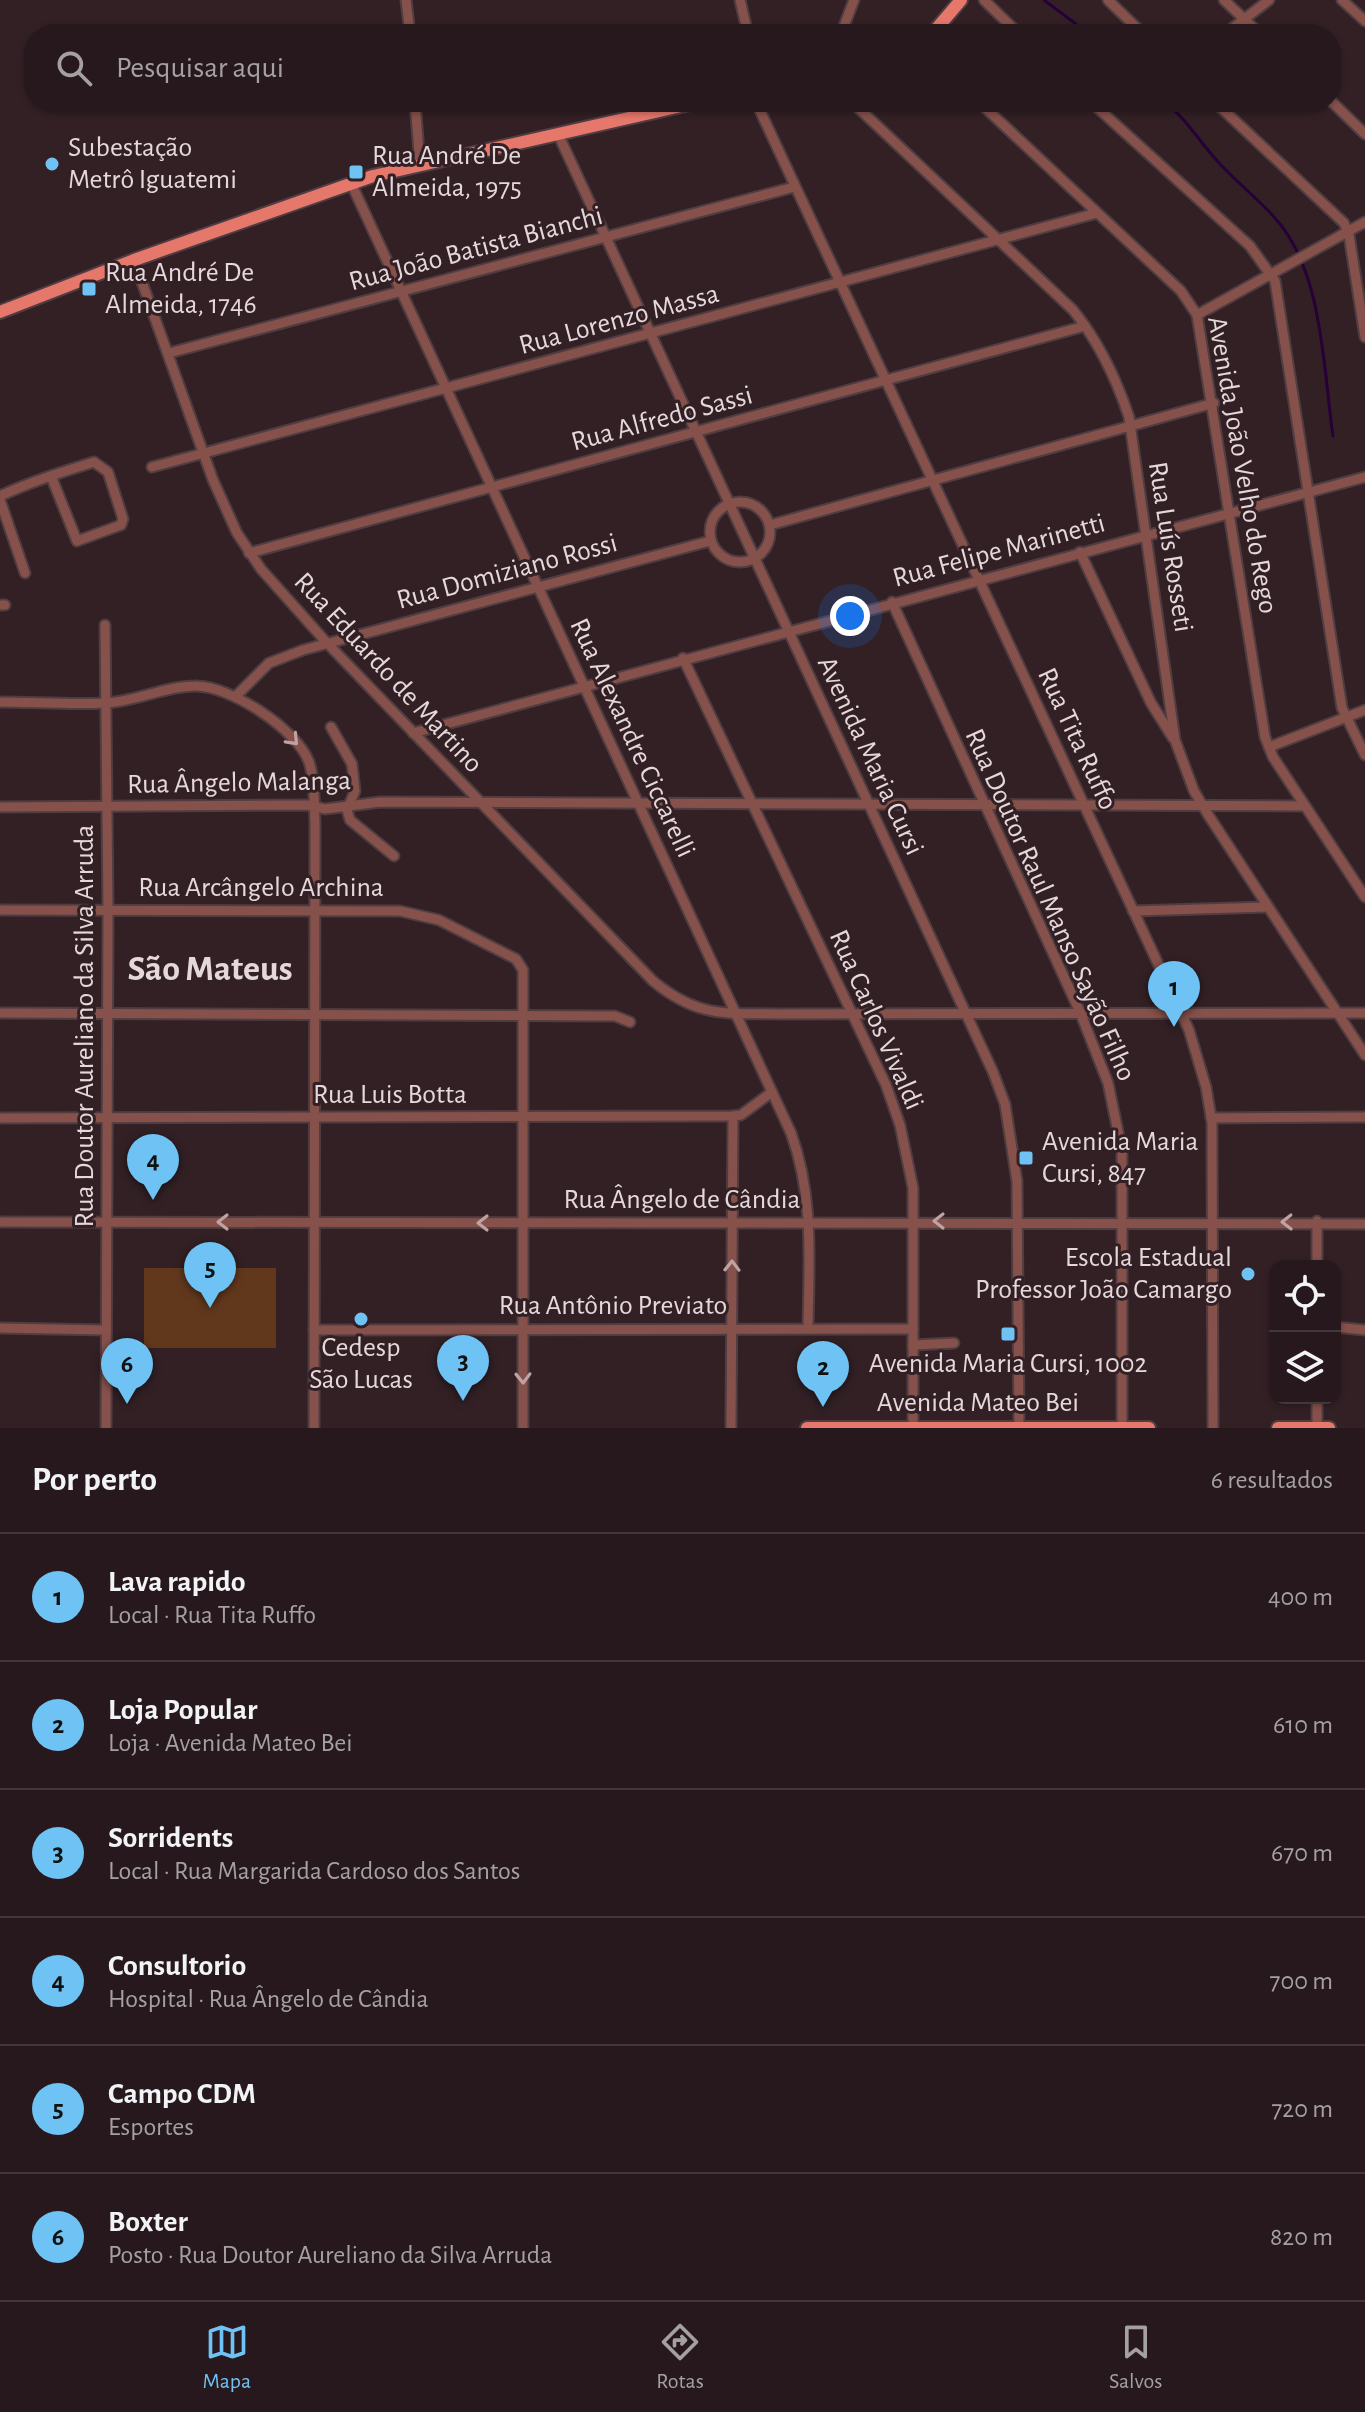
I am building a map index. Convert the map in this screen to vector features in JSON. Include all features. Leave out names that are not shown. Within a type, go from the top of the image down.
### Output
[{"type":"main road","points":[[941,24],[961,0]]},
{"type":"main road","points":[[0,312],[134,260],[351,183],[655,112]]},
{"type":"main road","name":"Avenida Mateo Bei","points":[[807,1428],[1149,1428]]},
{"type":"main road","points":[[1278,1428],[1329,1428]]},
{"type":"street","points":[[406,0],[409,24]]},
{"type":"street","points":[[740,0],[746,24]]},
{"type":"street","points":[[845,24],[854,0]]},
{"type":"street","points":[[984,0],[1009,24]]},
{"type":"street","points":[[1108,0],[1133,24]]},
{"type":"street","points":[[1224,0],[1250,24]]},
{"type":"street","points":[[1238,24],[1269,0]]},
{"type":"street","points":[[1342,0],[1365,21]]},
{"type":"street","points":[[1341,111],[1365,134]]},
{"type":"street","points":[[416,112],[420,165]]},
{"type":"street","name":"Rua Tita Ruffo","points":[[760,112],[1181,1012],[1206,1087],[1211,1118],[1213,1428]]},
{"type":"street","name":"Rua Luís Rosseti","points":[[863,112],[1085,326],[1119,387],[1147,534],[1175,740],[1201,803],[1365,1055]]},
{"type":"street","name":"Avenida João Velho do Rego","points":[[990,112],[1181,291],[1197,315],[1269,747],[1365,897]]},
{"type":"street","points":[[1102,112],[1250,246],[1275,281],[1345,718],[1365,755]]},
{"type":"street","points":[[1226,112],[1318,197],[1348,232],[1365,337]]},
{"type":"street","name":"Avenida Maria Cursi","points":[[558,134],[966,1012],[1005,1104],[1017,1181],[1021,1427]]},
{"type":"street","name":"Rua Alexandre Ciccarelli","points":[[351,183],[772,1092],[803,1166],[808,1222],[808,1327]]},
{"type":"street","name":"Rua João Batista Bianchi","points":[[169,353],[794,187]]},
{"type":"street","name":"Rua Lorenzo Massa","points":[[152,467],[1097,213]]},
{"type":"street","points":[[1197,315],[1365,222]]},
{"type":"street","name":"Rua Eduardo de Martino","points":[[134,260],[203,454],[249,553],[327,643],[479,803],[662,988],[693,1008],[735,1013],[1365,1013]]},
{"type":"street","name":"Rua Alfredo Sassi","points":[[249,553],[1085,326]]},
{"type":"street","points":[[770,525],[1214,403]]},
{"type":"street","points":[[25,573],[0,498],[51,476],[94,462],[108,472],[123,522],[80,542],[72,536],[51,476]]},
{"type":"street","name":"Rua Felipe Marinetti","points":[[413,733],[582,685],[1365,477]]},
{"type":"street","points":[[745,501],[754,504],[770,525],[767,545],[753,559],[733,562],[715,550],[710,541],[710,523],[728,504],[745,501]]},
{"type":"street","name":"Rua Domiziano Rossi","points":[[236,696],[269,663],[327,643],[710,541]]},
{"type":"street","points":[[1080,552],[1154,708],[1175,740]]},
{"type":"street","name":"Rua Doutor Raul Manso Sayão Filho","points":[[892,602],[1102,1063],[1118,1123],[1122,1222],[1122,1428]]},
{"type":"street","name":"Rua Doutor Aureliano da Silva Arruda","points":[[105,625],[108,909],[106,1428]]},
{"type":"street","name":"Rua Carlos Vivaldi","points":[[683,658],[851,1013],[900,1125],[913,1188],[913,1428]]},
{"type":"street","points":[[0,702],[107,703],[196,686],[236,696],[282,729],[302,749],[312,773],[314,807],[314,1428]]},
{"type":"street","points":[[1154,708],[1163,708],[1170,700]]},
{"type":"street","points":[[1269,747],[1365,710]]},
{"type":"street","points":[[331,727],[352,764],[355,791],[348,805],[352,823],[394,856]]},
{"type":"street","name":"Rua Ângelo Malanga","points":[[0,807],[314,807],[479,803],[1201,803],[1305,806]]},
{"type":"street","points":[[1133,911],[1267,907]]},
{"type":"street","name":"Rua Arcângelo Archina","points":[[0,910],[314,908],[425,915],[467,933],[518,963],[523,970],[523,1015]]},
{"type":"street","points":[[0,1013],[615,1016],[630,1022]]},
{"type":"street","points":[[523,1015],[523,1428]]},
{"type":"street","points":[[731,1428],[733,1116],[741,1115],[772,1092]]},
{"type":"street","name":"Rua Luis Botta","points":[[0,1118],[733,1116]]},
{"type":"street","points":[[1211,1118],[1365,1117]]},
{"type":"street","points":[[1317,1221],[1317,1260]]},
{"type":"street","name":"Rua Ângelo de Cândia","points":[[0,1222],[1317,1221],[1365,1224]]},
{"type":"street","points":[[0,1328],[106,1330]]},
{"type":"street","points":[[1341,1328],[1365,1330]]},
{"type":"street","name":"Rua Antônio Previato","points":[[314,1330],[913,1329]]},
{"type":"street","points":[[913,1345],[954,1343]]},
{"type":"street","points":[[1317,1404],[1317,1428]]},
{"type":"shaded area","points":[[144,1268],[276,1268],[276,1348],[144,1348]]},
{"type":"waterway","points":[[1044,0],[1076,24]]},
{"type":"waterway","points":[[1176,112],[1222,166],[1275,218],[1291,240],[1312,292],[1333,436]]},
{"type":"place","name":"Subestação Metrô Iguatemi","points":[[52,164]]},
{"type":"place","name":"Rua André De Almeida, 1975","points":[[356,172]]},
{"type":"place","name":"Rua André De Almeida, 1746","points":[[89,289]]},
{"type":"place","name":"Lava rapido","points":[[1174,1027]]},
{"type":"place","name":"Avenida Maria Cursi, 847","points":[[1026,1158]]},
{"type":"place","name":"Consultorio","points":[[153,1200]]},
{"type":"place","name":"Escola Estadual Professor João Camargo","points":[[1248,1274]]},
{"type":"place","name":"Campo CDM","points":[[210,1308]]},
{"type":"place","name":"Cedesp São Lucas","points":[[361,1319]]},
{"type":"place","name":"Avenida Maria Cursi, 1002","points":[[1008,1334]]},
{"type":"place","name":"Sorridents","points":[[463,1401]]},
{"type":"place","name":"Boxter","points":[[127,1404]]},
{"type":"place","name":"Loja Popular","points":[[823,1407]]},
{"type":"district","name":"São Mateus","points":[[210,969]]}]
